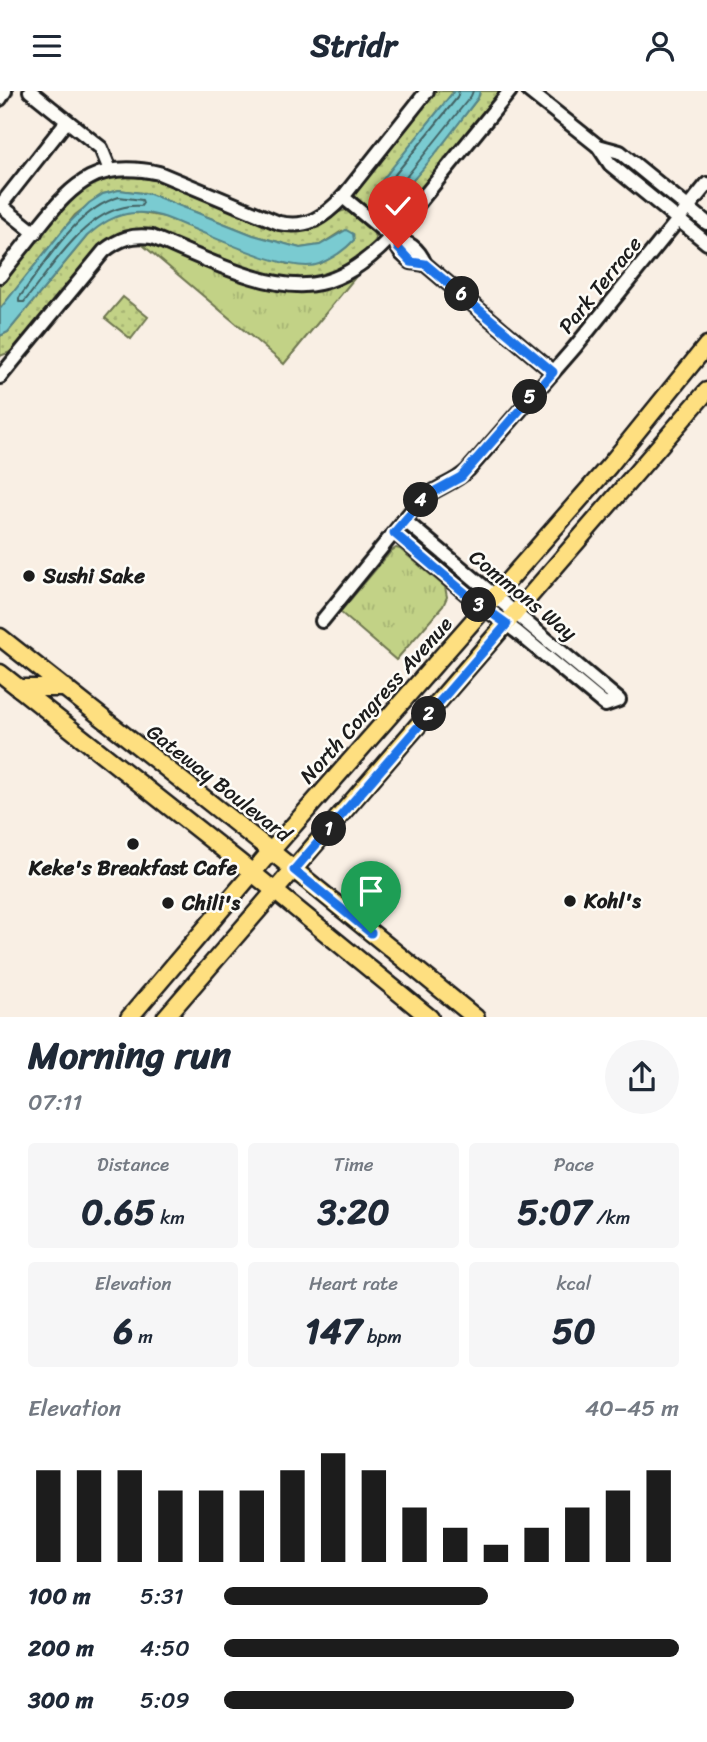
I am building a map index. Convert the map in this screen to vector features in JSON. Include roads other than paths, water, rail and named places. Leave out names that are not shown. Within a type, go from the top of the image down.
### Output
[{"type":"main road","name":"North Congress Avenue","points":[[130,1017],[271,851],[609,466],[707,345]]},
{"type":"main road","points":[[165,1017],[707,391]]},
{"type":"main road","name":"Gateway Boulevard","points":[[0,637],[476,1017]]},
{"type":"main road","points":[[0,673],[430,1017]]},
{"type":"main road","points":[[19,688],[66,688]]},
{"type":"street","points":[[0,99],[5,91]]},
{"type":"street","points":[[30,91],[101,148],[110,170]]},
{"type":"street","points":[[0,276],[63,197],[86,179],[110,170],[138,169],[159,173],[289,225],[315,222],[328,213],[342,197],[427,91]]},
{"type":"street","points":[[1,372],[104,251],[124,238],[152,237],[263,281],[298,286],[321,283],[348,272],[376,252],[391,237],[510,91]]},
{"type":"street","points":[[530,91],[598,146],[610,164],[707,243]]},
{"type":"street","points":[[35,233],[0,206],[68,121]]},
{"type":"street","points":[[598,146],[620,152],[707,223]]},
{"type":"street","name":"Park Terrace","points":[[322,621],[426,496],[461,477],[610,305],[707,184]]},
{"type":"street","points":[[342,197],[391,237],[401,253],[411,262],[425,264],[553,372]]},
{"type":"street","name":"Commons Way","points":[[404,520],[490,604]]},
{"type":"street","name":"Commons Way","points":[[394,533],[511,619],[619,700],[605,705],[511,619]]},
{"type":"water","points":[[454,91],[480,91],[478,98],[419,173],[394,198],[385,203],[379,200],[377,193],[383,179]]},
{"type":"water","points":[[119,190],[150,194],[253,235],[300,248],[320,245],[346,230],[353,234],[354,240],[328,260],[307,266],[273,260],[161,216],[147,213],[121,215],[87,236],[8,332],[0,336],[0,309],[67,225],[89,203],[103,194]]},
{"type":"place","name":"Sushi Sake","points":[[29,576]]},
{"type":"place","name":"Keke's Breakfast Cafe","points":[[133,844]]},
{"type":"place","name":"Kohl's","points":[[570,901]]},
{"type":"place","name":"Chili's","points":[[168,903]]}]
